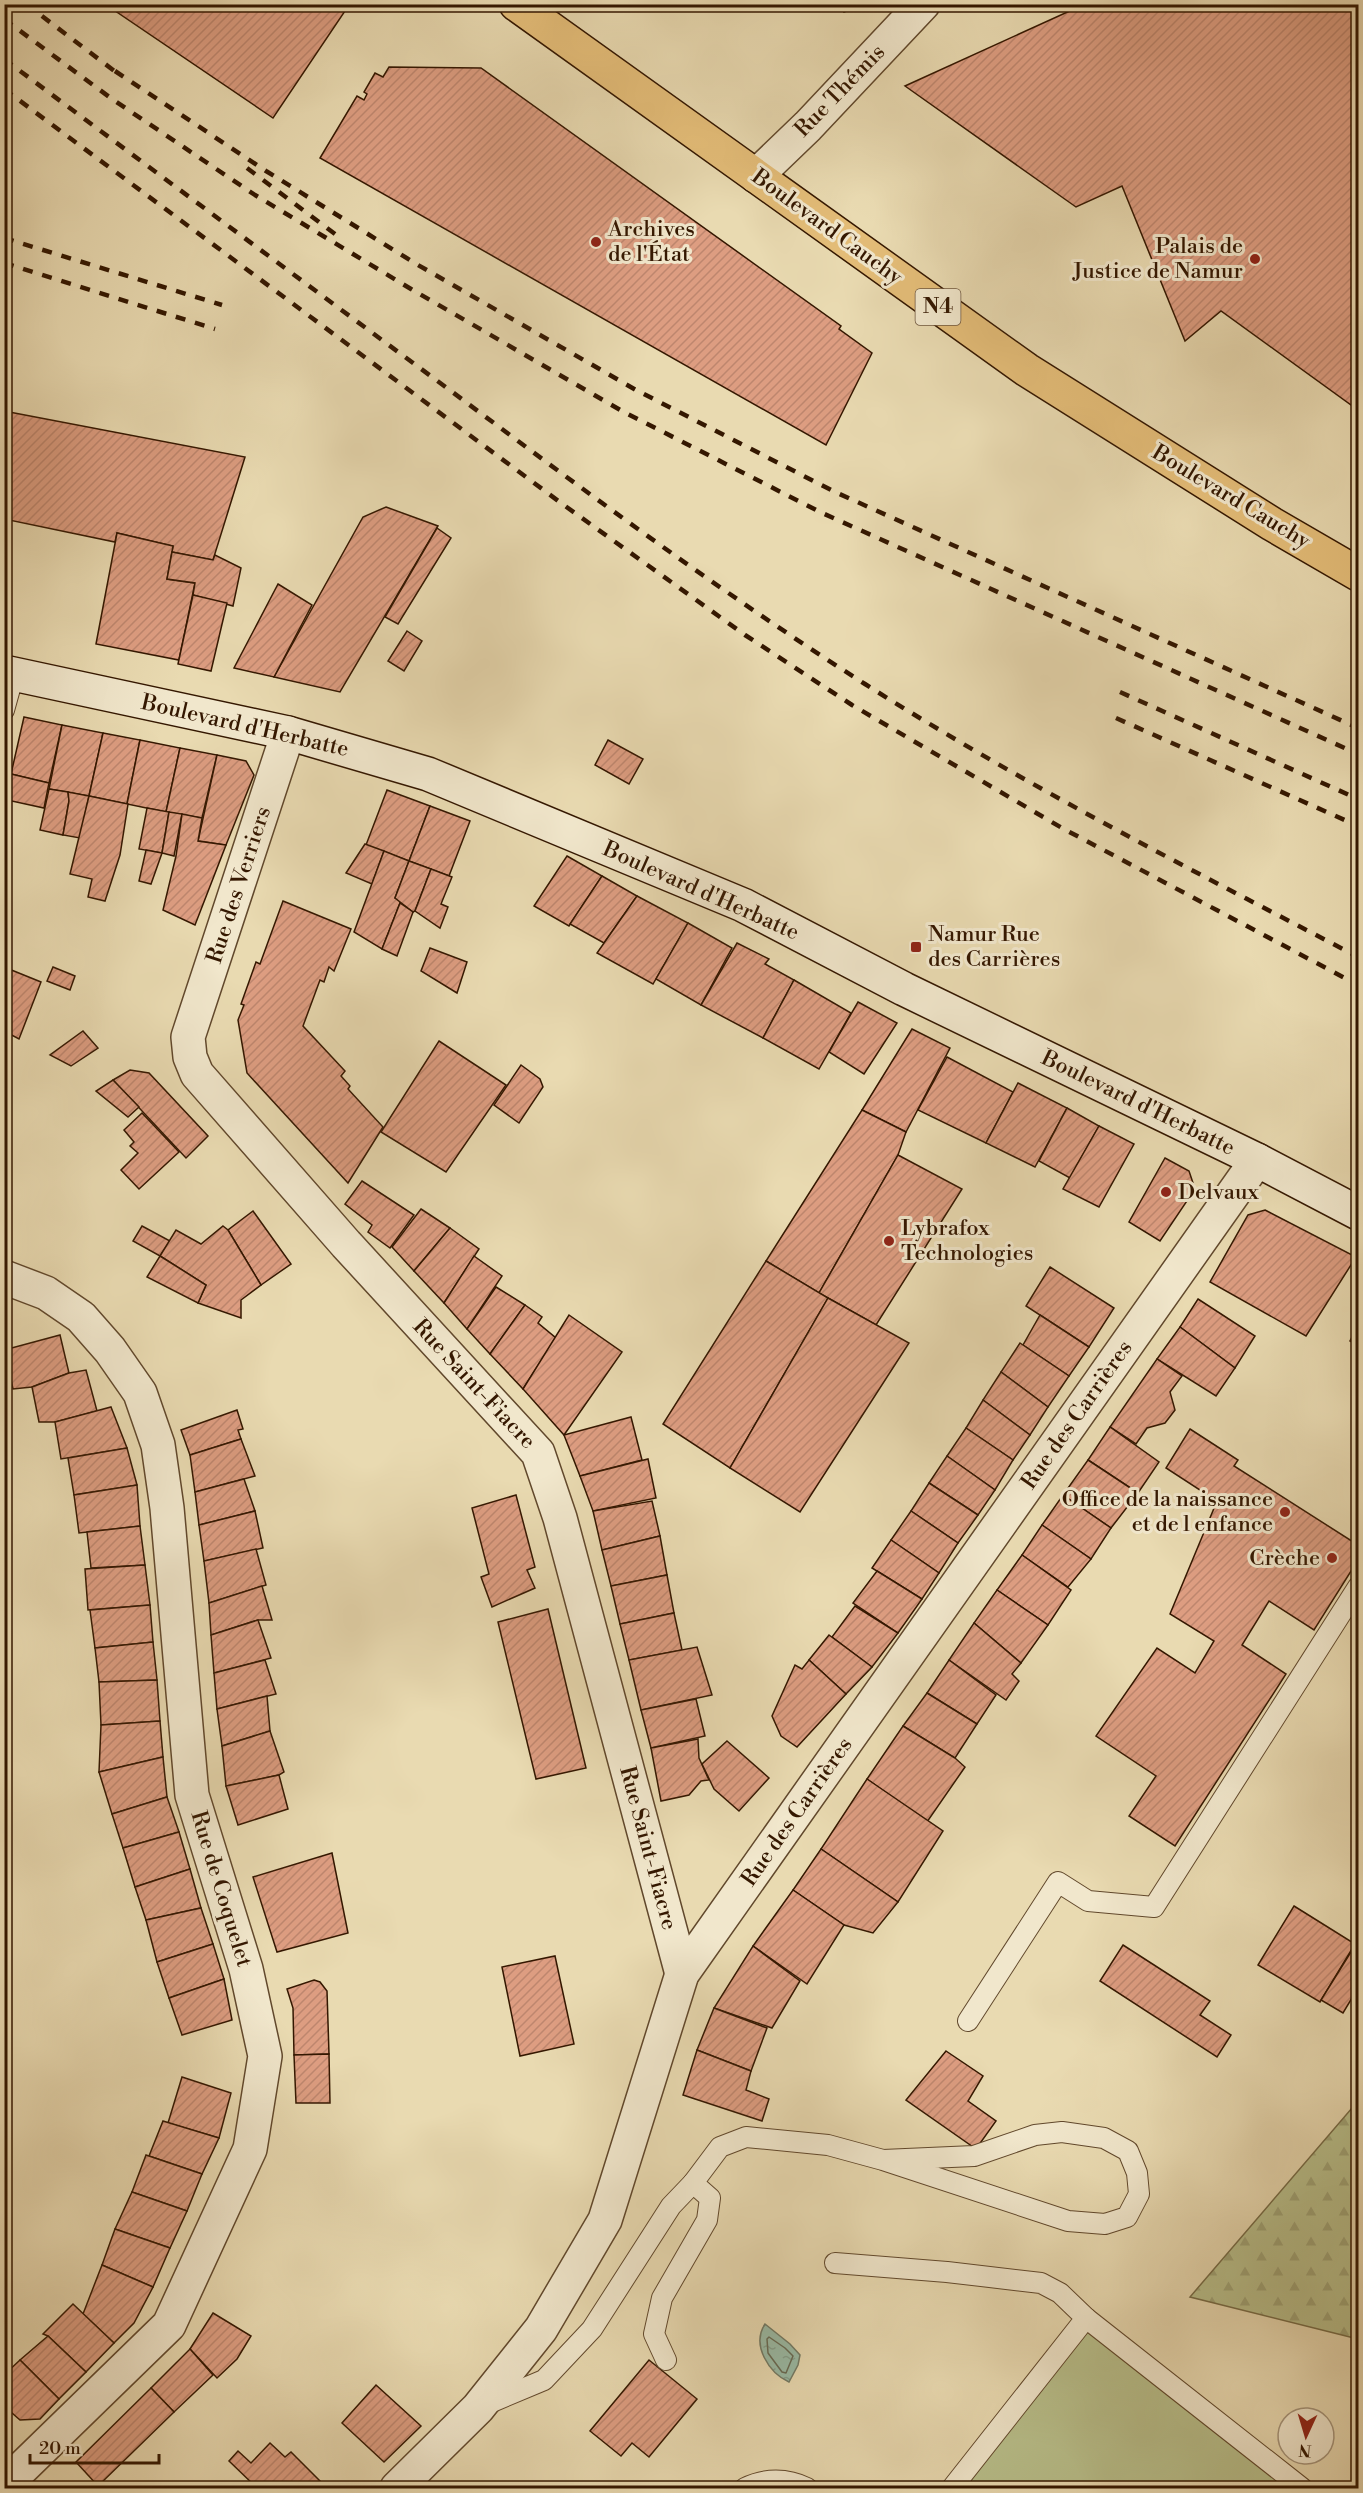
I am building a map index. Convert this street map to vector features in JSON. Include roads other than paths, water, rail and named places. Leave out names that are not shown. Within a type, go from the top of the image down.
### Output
[{"type":"main road","name":"Boulevard Cauchy","points":[[516,4],[1027,370],[1272,524],[1356,567]]},
{"type":"street","name":"Rue Thémis","points":[[756,176],[816,117],[923,4]]},
{"type":"street","name":"Boulevard d'Herbatte","points":[[9,673],[288,733],[428,774],[743,905],[904,989],[1257,1160],[1359,1214]]},
{"type":"street","name":"Rue des Verriers","points":[[188,1037],[288,733]]},
{"type":"street","name":"Rue Saint-Fiacre","points":[[188,1037],[190,1057],[197,1074],[346,1244],[538,1453],[560,1518],[682,1974]]},
{"type":"street","name":"Rue des Carrières","points":[[397,2488],[478,2408],[541,2329],[604,2220],[682,1974],[1257,1160]]},
{"type":"street","name":"Rue de Coquelet","points":[[4,1277],[46,1293],[81,1317],[110,1350],[140,1394],[158,1445],[167,1508],[192,1795],[246,1969],[265,2056],[250,2149],[169,2325],[8,2470]]},
{"type":"lane","points":[[4,710],[9,673]]},
{"type":"lane","points":[[968,2021],[1058,1882],[1088,1901],[1154,1907],[1359,1587]]},
{"type":"lane","points":[[478,2408],[544,2380],[592,2329],[671,2206],[693,2183],[720,2147],[746,2137],[828,2145],[883,2160],[1068,2220],[1105,2224],[1126,2217],[1139,2194],[1137,2173],[1128,2151],[1104,2138],[1062,2132],[1035,2135],[974,2156],[883,2160]]},
{"type":"lane","points":[[666,2360],[654,2334],[662,2298],[707,2220],[710,2198],[693,2183]]},
{"type":"lane","points":[[835,2263],[947,2272],[1041,2283],[1060,2293],[1086,2318],[1302,2488]]},
{"type":"lane","points":[[952,2488],[1086,2318]]},
{"type":"lane","points":[[745,2488],[761,2481],[794,2482],[807,2488]]},
{"type":"water","points":[[765,2324],[800,2355],[798,2365],[789,2382],[775,2372],[764,2358],[760,2341]]},
{"type":"railway","points":[[26,4],[121,76]]},
{"type":"railway","points":[[4,19],[112,99],[255,195],[411,289],[622,411],[820,512],[1358,754]]},
{"type":"railway","points":[[4,59],[604,504],[707,578],[812,649],[925,721],[1047,792],[1358,957]]},
{"type":"railway","points":[[115,71],[266,171],[418,265],[636,390],[833,491],[1358,728]]},
{"type":"railway","points":[[4,89],[561,503],[745,635],[852,705],[1062,828],[1358,985]]},
{"type":"railway","points":[[247,168],[343,240]]},
{"type":"railway","points":[[4,238],[222,305]]},
{"type":"railway","points":[[4,263],[215,329]]},
{"type":"railway","points":[[1120,692],[1358,799]]},
{"type":"railway","points":[[1116,718],[1358,826]]},
{"type":"place","name":"Archives de l'État","points":[[596,242]]},
{"type":"place","name":"Palais de Justice de Namur","points":[[1255,259]]},
{"type":"place","name":"Namur Rue des Carrières","points":[[916,947]]},
{"type":"place","name":"Delvaux","points":[[1166,1192]]},
{"type":"place","name":"Lybrafox Technologies","points":[[889,1241]]},
{"type":"place","name":"Office de la naissance et de l enfance","points":[[1285,1512]]},
{"type":"place","name":"Crèche","points":[[1332,1558]]}]
